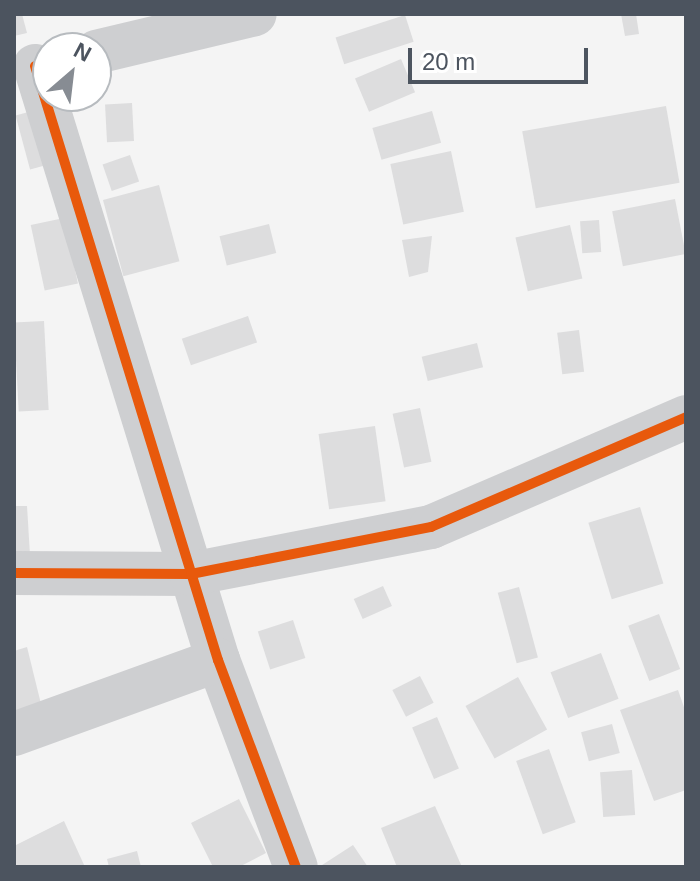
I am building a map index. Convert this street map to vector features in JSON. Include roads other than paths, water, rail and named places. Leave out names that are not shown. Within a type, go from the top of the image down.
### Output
[{"type":"street","points":[[112,48],[255,14]]},
{"type":"street","points":[[46,112],[218,660],[296,867]]},
{"type":"street","points":[[14,573],[191,574],[431,527],[686,417]]},
{"type":"street","points":[[14,734],[218,660]]}]
